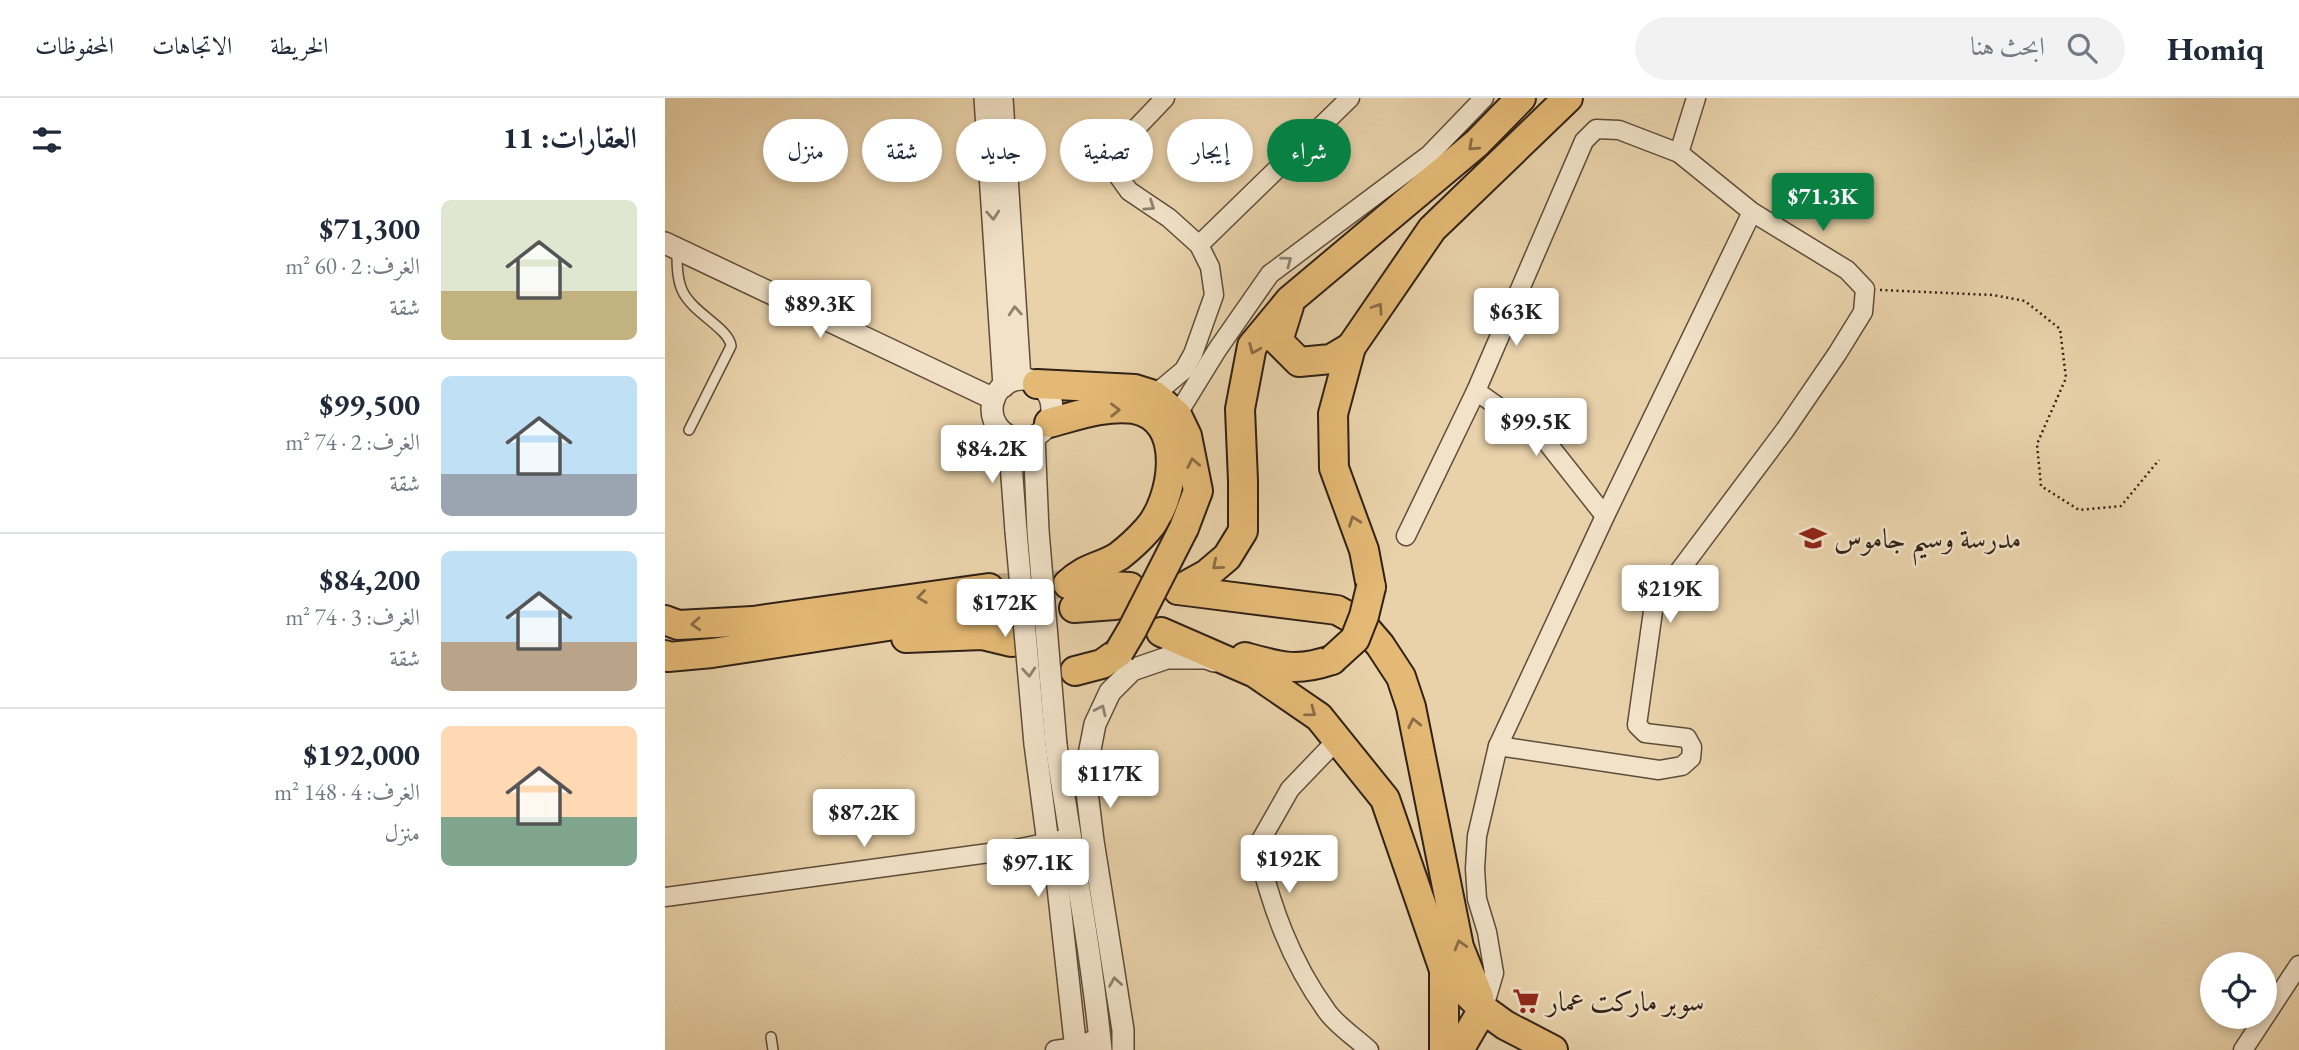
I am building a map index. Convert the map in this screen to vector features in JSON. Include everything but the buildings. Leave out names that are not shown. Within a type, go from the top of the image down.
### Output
[{"type":"main road","points":[[1483,1009],[1459,947],[1411,707],[1401,677],[1380,645],[1362,624],[1336,610],[1178,590],[1207,574],[1227,557],[1243,531],[1240,409],[1252,346],[1290,300],[1477,143],[1521,98]]},
{"type":"main road","points":[[1444,1050],[1444,970],[1385,799],[1319,717],[1255,673],[1168,635],[1285,668],[1310,667],[1332,660],[1355,639],[1371,587],[1364,550],[1334,468],[1333,414],[1350,347],[1432,229],[1568,98]]},
{"type":"main road","points":[[1290,300],[1278,341],[1299,362],[1331,359],[1350,347]]},
{"type":"main road","points":[[1014,387],[1135,389],[1154,395],[1177,415],[1187,436],[1198,491],[1184,528],[1119,652],[1102,664],[1075,670]]},
{"type":"main road","points":[[1041,430],[1105,409],[1135,410],[1157,420],[1169,439],[1171,462],[1165,501],[1148,529],[1119,556],[1078,574],[1071,596],[1122,596]]},
{"type":"main road","points":[[665,620],[678,625],[753,621],[990,599],[712,653],[668,657],[665,655]]},
{"type":"main road","points":[[712,653],[784,657],[895,639],[960,635],[982,635],[1011,642]]},
{"type":"main road","points":[[1444,970],[1483,1009],[1506,1026],[1553,1050]]},
{"type":"main road","points":[[1459,1050],[1483,1009]]},
{"type":"street","points":[[985,98],[1014,387]]},
{"type":"street","points":[[1002,98],[1014,387],[993,416],[996,425],[1017,439],[1041,430]]},
{"type":"street","points":[[1154,395],[1184,370],[1193,354],[1214,295],[1210,267],[1199,245],[1169,218],[1129,191],[1114,170],[1124,141],[1165,98]]},
{"type":"street","points":[[1199,245],[1350,98]]},
{"type":"street","points":[[1177,415],[1217,350],[1270,274],[1429,155],[1484,98]]},
{"type":"street","points":[[1679,153],[1696,98]]},
{"type":"street","points":[[1406,537],[1476,391],[1584,141],[1596,129],[1619,130],[1679,153],[1752,212],[1847,270],[1865,289],[1863,312],[1822,376],[1674,578],[1655,597],[1637,725],[1645,733],[1687,738],[1692,747],[1691,758],[1682,766],[1659,770],[1498,746]]},
{"type":"street","points":[[1483,1009],[1494,973],[1487,932],[1477,899],[1475,869],[1477,836],[1498,746],[1605,516],[1752,212]]},
{"type":"street","points":[[671,246],[1014,387],[1049,397],[1051,414],[1041,430],[1038,531],[1045,745],[1048,843],[1056,869],[1069,1049],[1100,1044],[1083,913],[1069,838],[1045,745],[1016,531],[1009,436]]},
{"type":"street","points":[[1476,391],[1545,440],[1605,516]]},
{"type":"street","points":[[1123,1050],[1123,1030],[1085,775],[1095,724],[1110,692],[1132,670],[1167,658],[1206,658],[1255,673]]},
{"type":"street","points":[[1338,739],[1290,789],[1257,847],[1269,898],[1292,954],[1327,1012],[1369,1050]]},
{"type":"street","points":[[665,897],[1011,850],[1069,838]]},
{"type":"street","points":[[2243,1050],[2299,965]]},
{"type":"lane","points":[[671,246],[682,290],[693,307],[731,339],[731,346],[689,430]]},
{"type":"lane","points":[[771,1037],[773,1050]]},
{"type":"path","points":[[1865,289],[1993,295],[2025,301],[2060,330],[2066,378],[2037,444],[2041,486],[2079,510],[2121,506],[2159,460]]},
{"type":"tunnel","points":[[989,588],[1068,584]]},
{"type":"place","name":"مدرسة وسيم جاموس","points":[[1813,538]]},
{"type":"place","name":"سوبر ماركت عمار","points":[[1526,1001]]}]
